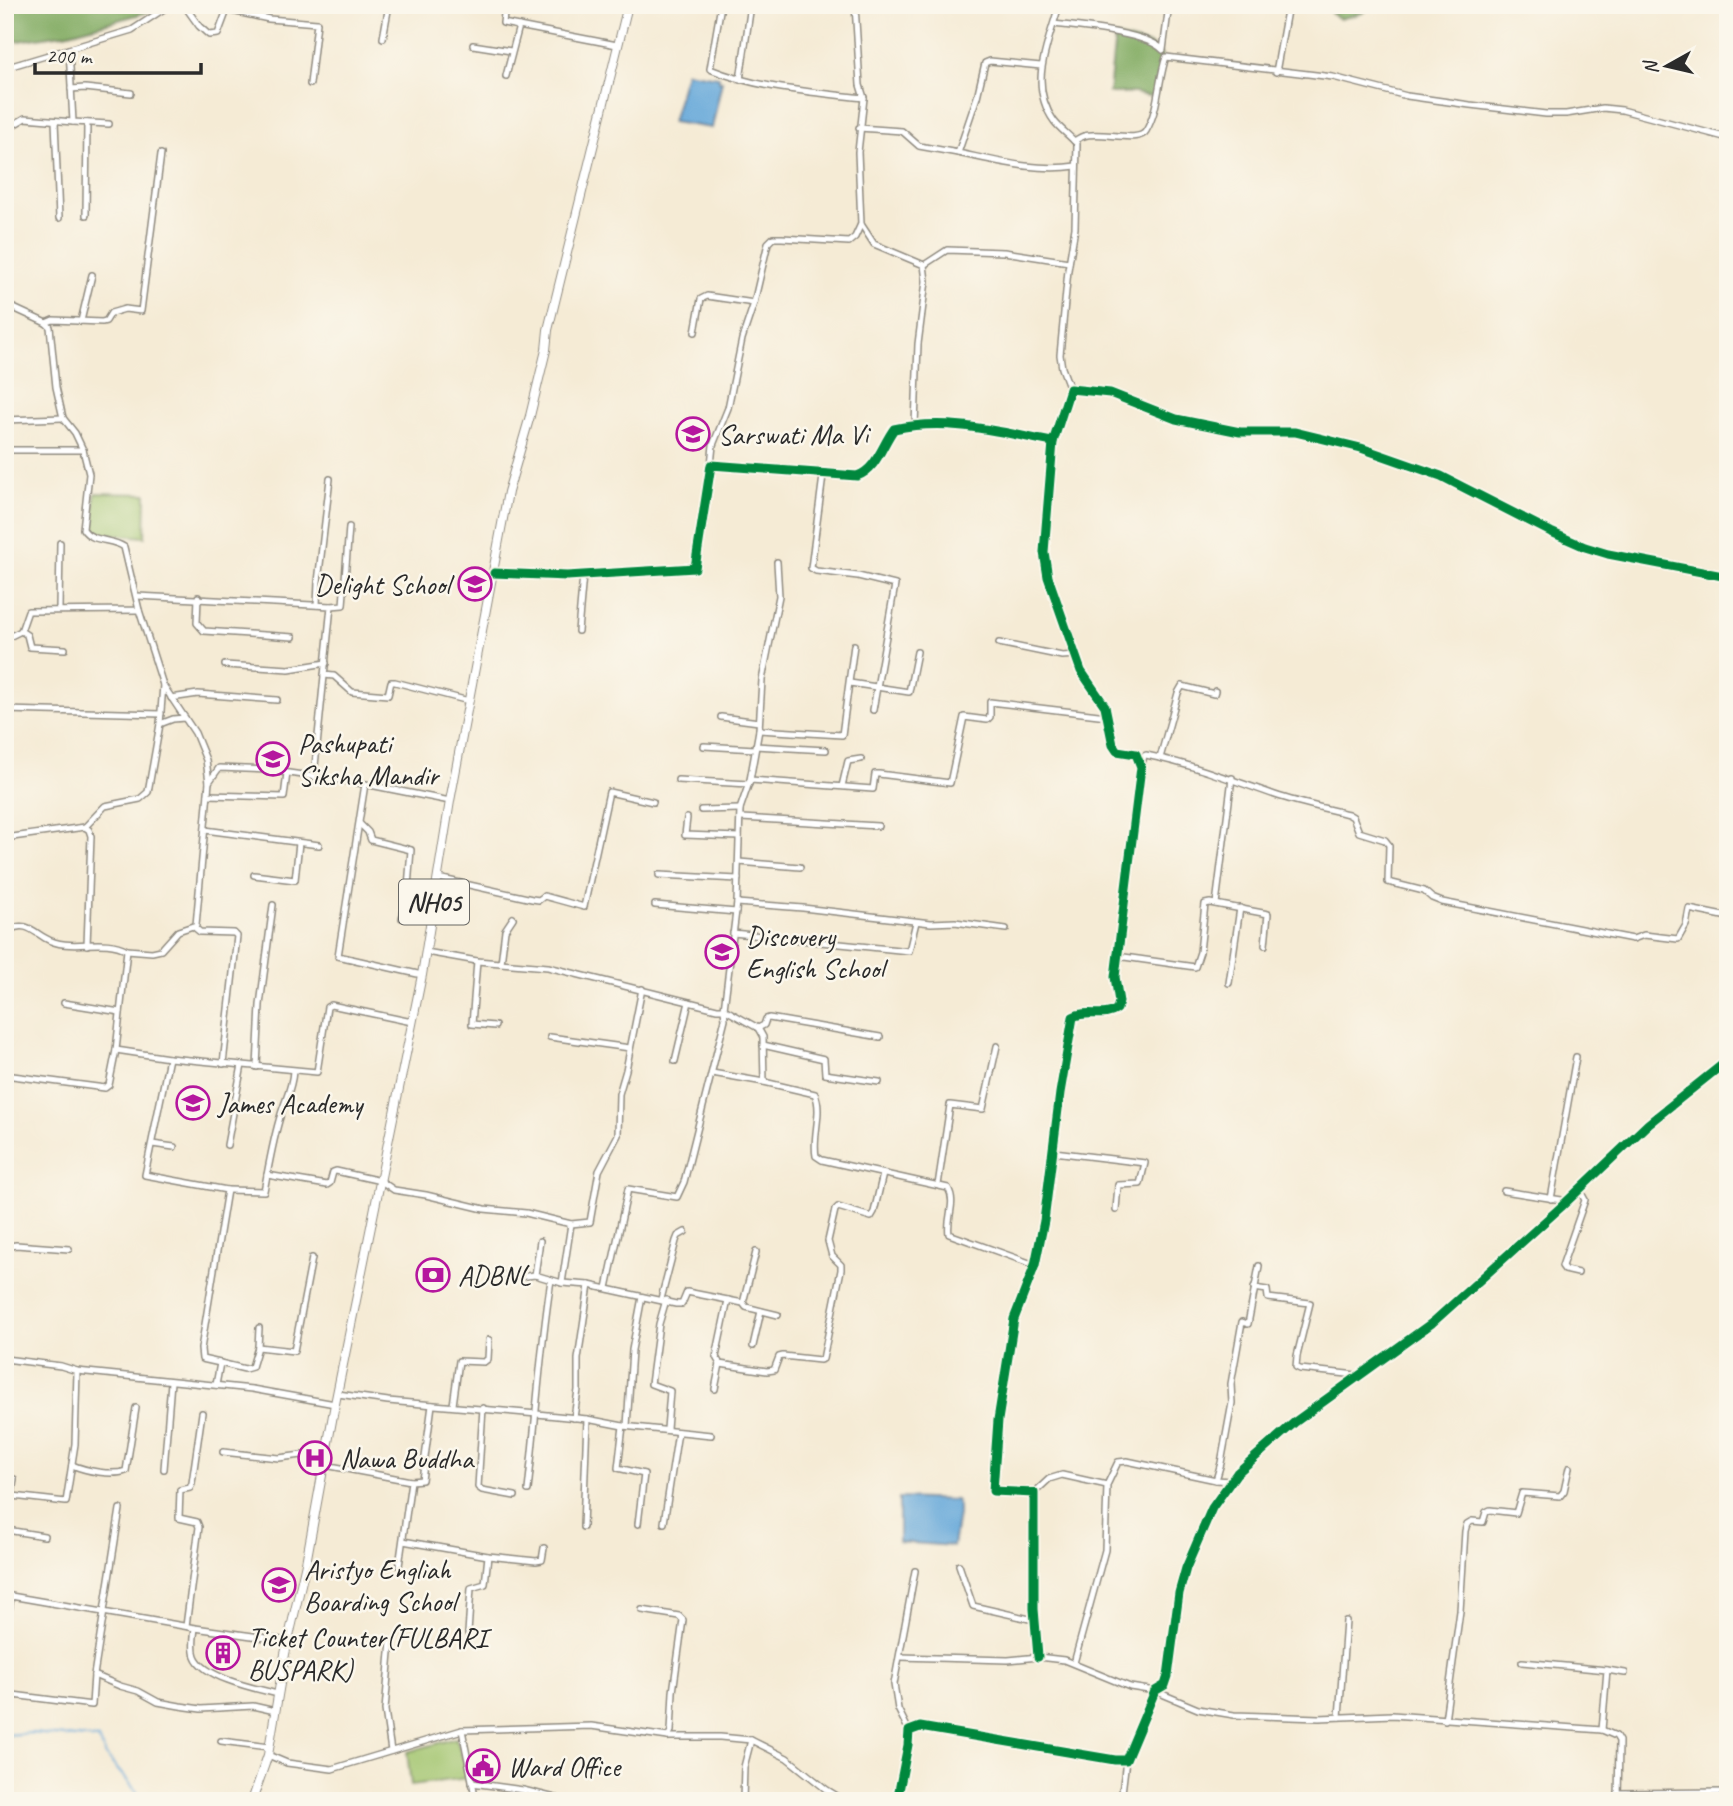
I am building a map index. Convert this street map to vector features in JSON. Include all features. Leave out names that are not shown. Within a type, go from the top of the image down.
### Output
[{"type":"main road","name":"NH05","points":[[252,1801],[269,1751],[288,1641],[306,1563],[335,1404],[422,975],[450,801],[508,492],[540,376],[548,330],[628,5]]},
{"type":"street","points":[[5,68],[132,30],[170,5]]},
{"type":"street","points":[[184,5],[199,26],[209,34],[218,34],[228,7],[269,19],[317,23],[310,84]]},
{"type":"street","points":[[383,38],[390,5]]},
{"type":"street","points":[[505,5],[503,23],[617,45]]},
{"type":"street","points":[[721,5],[710,69],[740,80],[769,86],[864,98]]},
{"type":"street","points":[[740,80],[751,5]]},
{"type":"street","points":[[494,573],[567,576],[695,568],[713,445],[728,408],[742,338],[754,303],[768,243],[773,238],[849,243],[861,224],[859,128],[864,98],[860,85],[855,5]]},
{"type":"street","points":[[1059,5],[1041,66],[1045,103],[1054,121],[1077,144],[1074,228],[1060,355],[1070,389],[1053,442],[1044,552],[1048,577],[1081,671],[1102,699],[1113,745],[1117,751],[1136,754],[1141,767]]},
{"type":"street","points":[[1074,141],[1085,135],[1114,134],[1129,137],[1141,136],[1146,132],[1156,101],[1165,54],[1168,5]]},
{"type":"street","points":[[1276,72],[1288,5]]},
{"type":"street","points":[[1054,24],[1148,40],[1165,54],[1276,72],[1333,77],[1407,96],[1556,114],[1603,108],[1622,110],[1728,138]]},
{"type":"street","points":[[506,76],[519,26]]},
{"type":"street","points":[[473,45],[512,51]]},
{"type":"street","points":[[69,49],[73,122]]},
{"type":"street","points":[[958,153],[977,97],[985,63],[989,61],[1041,66]]},
{"type":"street","points":[[71,89],[131,93]]},
{"type":"street","points":[[5,130],[25,118],[108,124]]},
{"type":"street","points":[[55,121],[59,218]]},
{"type":"street","points":[[86,215],[87,123]]},
{"type":"street","points":[[859,128],[902,131],[919,146],[1025,166],[1076,166]]},
{"type":"street","points":[[46,323],[53,320],[102,322],[106,321],[111,313],[125,309],[141,311],[161,154]]},
{"type":"street","points":[[861,224],[874,244],[924,265]]},
{"type":"street","points":[[924,265],[947,250],[1004,252],[1069,262]]},
{"type":"street","points":[[915,425],[918,344],[926,281],[924,265]]},
{"type":"street","points":[[81,321],[92,275]]},
{"type":"street","points":[[695,332],[701,299],[707,296],[754,303]]},
{"type":"street","points":[[5,304],[51,327],[56,387],[63,418],[75,433],[83,450],[89,474],[83,529],[90,536],[119,543],[124,547],[139,610],[163,685],[195,733],[206,760],[209,782],[198,914],[194,927]]},
{"type":"street","points":[[1070,389],[1110,393],[1189,422],[1240,432],[1295,432],[1361,448],[1441,476],[1585,547],[1608,554],[1728,577]]},
{"type":"street","points":[[5,420],[63,418]]},
{"type":"street","points":[[710,465],[857,477],[873,466],[894,429],[915,425],[950,424],[1053,442]]},
{"type":"street","points":[[5,450],[83,450]]},
{"type":"street","points":[[823,475],[811,568],[895,585],[873,710]]},
{"type":"street","points":[[317,605],[330,479]]},
{"type":"street","points":[[137,596],[343,605],[349,527]]},
{"type":"street","points":[[59,609],[60,543]]},
{"type":"street","points":[[607,1288],[628,1189],[672,1198],[680,1194],[725,1019],[737,903],[740,809],[749,782],[759,730],[762,680],[779,596],[777,562]]},
{"type":"street","points":[[578,631],[583,575]]},
{"type":"street","points":[[198,597],[197,623],[204,631],[293,637]]},
{"type":"street","points":[[314,776],[331,606]]},
{"type":"street","points":[[5,639],[20,631],[28,611],[139,610]]},
{"type":"street","points":[[20,631],[27,635],[30,646],[65,649]]},
{"type":"street","points":[[999,643],[1062,656],[1076,655]]},
{"type":"street","points":[[759,730],[842,735],[854,645]]},
{"type":"street","points":[[850,683],[909,692],[917,652]]},
{"type":"street","points":[[225,665],[289,668],[326,663]]},
{"type":"street","points":[[324,675],[334,676],[352,692],[388,695],[391,682],[395,682],[470,702]]},
{"type":"street","points":[[5,838],[85,827],[104,806],[140,799],[148,792],[160,724],[163,685]]},
{"type":"street","points":[[1160,758],[1182,686],[1214,694],[1215,691]]},
{"type":"street","points":[[172,698],[198,694],[277,700]]},
{"type":"street","points":[[678,780],[873,789],[876,774],[879,774],[950,783],[964,718],[987,720],[990,717],[990,702],[1107,716]]},
{"type":"street","points":[[5,710],[161,714]]},
{"type":"street","points":[[721,717],[759,722]]},
{"type":"street","points":[[160,724],[185,718]]},
{"type":"street","points":[[704,746],[826,750]]},
{"type":"street","points":[[1107,1485],[1062,1475],[1055,1476],[1034,1493],[993,1491],[998,1420],[1014,1319],[1035,1265],[1044,1222],[1060,1093],[1073,1017],[1084,1012],[1112,1013],[1119,1002],[1115,977],[1117,956],[1144,756],[1232,778],[1277,795],[1353,817],[1359,832],[1385,840],[1389,845],[1388,882],[1423,891],[1442,902],[1633,939],[1644,935],[1678,939],[1686,925],[1689,909],[1728,917]]},
{"type":"street","points":[[842,786],[848,761],[861,759]]},
{"type":"street","points":[[206,760],[219,768],[268,770],[365,783],[450,801]]},
{"type":"street","points":[[209,782],[219,768]]},
{"type":"street","points":[[208,795],[284,797],[288,773]]},
{"type":"street","points":[[1216,904],[1232,778]]},
{"type":"street","points":[[365,783],[338,956],[422,975]]},
{"type":"street","points":[[438,878],[531,899],[539,900],[544,896],[584,907],[609,792],[653,802]]},
{"type":"street","points":[[701,810],[740,809]]},
{"type":"street","points":[[687,818],[685,835],[739,836]]},
{"type":"street","points":[[741,818],[878,826]]},
{"type":"street","points":[[360,824],[371,840],[411,850],[407,899],[402,918]]},
{"type":"street","points":[[85,827],[91,836],[87,945]]},
{"type":"street","points":[[205,830],[320,845]]},
{"type":"street","points":[[254,875],[295,880],[299,843]]},
{"type":"street","points":[[739,862],[800,867]]},
{"type":"street","points":[[659,875],[738,879]]},
{"type":"street","points":[[737,903],[1006,929]]},
{"type":"street","points":[[1117,956],[1195,967],[1200,952],[1205,904],[1268,914],[1265,945]]},
{"type":"street","points":[[257,1067],[260,1005],[272,905]]},
{"type":"street","points":[[655,905],[736,912]]},
{"type":"street","points":[[1229,983],[1240,908]]},
{"type":"street","points":[[501,963],[505,929],[513,918]]},
{"type":"street","points":[[733,933],[909,951],[916,922]]},
{"type":"street","points":[[5,943],[10,930],[19,926],[34,929],[46,939],[63,944],[100,944],[152,952],[161,950],[178,931],[194,927]]},
{"type":"street","points":[[194,927],[200,932],[234,933],[237,936],[223,1064]]},
{"type":"street","points":[[5,1074],[105,1088],[109,1085],[116,1050],[127,950]]},
{"type":"street","points":[[426,952],[477,961],[548,967],[724,1009],[758,1028],[763,1037],[764,1082]]},
{"type":"street","points":[[477,961],[472,1024],[495,1026]]},
{"type":"street","points":[[267,1175],[327,1185],[336,1171],[381,1181],[394,1190],[484,1209],[526,1213],[571,1224],[590,1222],[599,1171],[618,1135],[619,1094],[642,989]]},
{"type":"street","points":[[675,1061],[689,1002]]},
{"type":"street","points":[[64,1003],[120,1012]]},
{"type":"street","points":[[116,1050],[223,1064],[317,1072],[327,1007],[331,1005],[412,1022]]},
{"type":"street","points":[[758,1028],[769,1018],[880,1037]]},
{"type":"street","points":[[550,1037],[630,1048]]},
{"type":"street","points":[[762,1045],[824,1059],[825,1074],[879,1082]]},
{"type":"street","points":[[938,1185],[950,1105],[983,1109],[997,1046]]},
{"type":"street","points":[[1551,1199],[1576,1056]]},
{"type":"street","points":[[169,1058],[145,1175],[227,1190],[262,1193],[282,1112],[292,1090],[293,1071]]},
{"type":"street","points":[[900,1657],[1008,1660],[1038,1657],[1074,1663],[1148,1692],[1165,1685],[1179,1593],[1186,1568],[1212,1508],[1231,1480],[1296,1422],[1432,1324],[1648,1124],[1728,1060]]},
{"type":"street","points":[[226,1145],[242,1065]]},
{"type":"street","points":[[712,1073],[815,1094],[818,1102],[813,1144],[816,1156],[822,1160],[948,1188],[952,1194],[947,1229],[949,1234],[1035,1265]]},
{"type":"street","points":[[152,1144],[174,1147]]},
{"type":"street","points":[[1054,1152],[1145,1163],[1140,1184],[1118,1185],[1116,1210]]},
{"type":"street","points":[[720,1364],[767,1371],[774,1370],[779,1357],[783,1356],[823,1359],[841,1270],[841,1265],[832,1256],[828,1241],[835,1210],[838,1207],[871,1217],[883,1174]]},
{"type":"street","points":[[1578,1273],[1565,1270],[1562,1266],[1585,1200],[1579,1189]]},
{"type":"street","points":[[227,1190],[201,1349],[202,1359],[245,1369],[252,1367],[258,1347],[259,1328]]},
{"type":"street","points":[[1504,1191],[1568,1200]]},
{"type":"street","points":[[562,1283],[571,1224]]},
{"type":"street","points":[[667,1429],[670,1391],[651,1384],[663,1300],[676,1241],[685,1232]]},
{"type":"street","points":[[535,1275],[540,1241]]},
{"type":"street","points":[[5,1247],[16,1245],[69,1249]]},
{"type":"street","points":[[743,1303],[756,1252]]},
{"type":"street","points":[[258,1347],[294,1351],[312,1258]]},
{"type":"street","points":[[1216,1480],[1222,1463],[1232,1402],[1231,1384],[1239,1334],[1242,1322],[1248,1324],[1259,1266]]},
{"type":"street","points":[[502,1275],[535,1275],[562,1283],[607,1288],[682,1304],[687,1292],[743,1303],[746,1307],[778,1315]]},
{"type":"street","points":[[528,1490],[537,1414],[542,1335],[551,1280]]},
{"type":"street","points":[[574,1418],[581,1337],[589,1285]]},
{"type":"street","points":[[1254,1288],[1267,1290],[1268,1298],[1310,1303],[1296,1367],[1300,1370],[1357,1376]]},
{"type":"street","points":[[638,1524],[644,1474],[618,1468],[632,1350],[642,1297]]},
{"type":"street","points":[[715,1389],[720,1364],[716,1357],[728,1300]]},
{"type":"street","points":[[753,1346],[761,1311]]},
{"type":"street","points":[[453,1405],[459,1361],[486,1360],[489,1340]]},
{"type":"street","points":[[5,1359],[61,1366],[78,1371],[252,1389],[335,1404]]},
{"type":"street","points":[[216,1385],[220,1363]]},
{"type":"street","points":[[13,1496],[66,1502],[77,1414],[78,1371]]},
{"type":"street","points":[[164,1469],[172,1382]]},
{"type":"street","points":[[338,1394],[710,1434]]},
{"type":"street","points":[[223,1452],[279,1458],[302,1455],[411,1481],[422,1480],[432,1405]]},
{"type":"street","points":[[72,1465],[92,1470],[120,1473],[126,1471],[136,1408]]},
{"type":"street","points":[[484,1408],[478,1487],[515,1496]]},
{"type":"street","points":[[186,1626],[199,1527],[197,1522],[179,1518],[178,1500],[180,1490],[190,1488],[192,1483],[202,1413]]},
{"type":"street","points":[[583,1527],[587,1419]]},
{"type":"street","points":[[664,1523],[678,1432]]},
{"type":"street","points":[[1074,1663],[1105,1549],[1107,1485],[1118,1462],[1127,1461],[1216,1480],[1231,1480]]},
{"type":"street","points":[[1445,1720],[1460,1611],[1467,1524],[1472,1521],[1483,1522],[1486,1512],[1490,1510],[1516,1513],[1522,1493],[1562,1495],[1569,1468]]},
{"type":"street","points":[[5,1546],[14,1479]]},
{"type":"street","points":[[399,1566],[411,1481]]},
{"type":"street","points":[[1034,1493],[1034,1620],[1038,1657]]},
{"type":"street","points":[[5,1695],[92,1705],[94,1675],[120,1509]]},
{"type":"street","points":[[7,1530],[44,1536]]},
{"type":"street","points":[[403,1541],[488,1556],[540,1561],[544,1548]]},
{"type":"street","points":[[468,1633],[471,1588],[485,1584],[488,1556]]},
{"type":"street","points":[[959,1564],[973,1606],[1034,1620]]},
{"type":"street","points":[[897,1801],[909,1731],[898,1709],[894,1684],[915,1571]]},
{"type":"street","points":[[5,1640],[8,1595],[195,1628],[288,1641]]},
{"type":"street","points":[[642,1611],[679,1616],[683,1620],[673,1692],[671,1731],[668,1737]]},
{"type":"street","points":[[1339,1717],[1346,1621]]},
{"type":"street","points":[[195,1628],[194,1654],[201,1665],[240,1685],[278,1694]]},
{"type":"street","points":[[391,1641],[385,1710],[391,1751]]},
{"type":"street","points":[[1522,1662],[1625,1673]]},
{"type":"street","points":[[1602,1730],[1607,1671]]},
{"type":"street","points":[[94,1675],[138,1691],[158,1702],[201,1709],[253,1706],[275,1711]]},
{"type":"street","points":[[1155,1691],[1198,1709],[1234,1715],[1339,1717],[1392,1714],[1602,1730],[1616,1736],[1619,1741],[1618,1801]]},
{"type":"street","points":[[1121,1801],[1126,1760],[1155,1691]]},
{"type":"street","points":[[221,1741],[269,1751],[287,1763],[332,1769],[462,1730],[578,1726],[668,1737],[720,1737],[751,1740],[787,1758],[845,1801]]},
{"type":"street","points":[[909,1731],[920,1727],[1126,1760]]},
{"type":"street","points":[[462,1730],[476,1801]]},
{"type":"street","points":[[743,1801],[744,1767],[751,1740]]},
{"type":"street","points":[[472,1783],[523,1790],[567,1801]]},
{"type":"street","points":[[1618,1793],[1728,1792]]},
{"type":"green space","points":[[5,5],[161,5],[160,9],[69,33],[5,43]]},
{"type":"green space","points":[[1330,5],[1374,5],[1362,13],[1340,19],[1331,13]]},
{"type":"green space","points":[[1115,36],[1150,45],[1162,55],[1154,97],[1135,93],[1109,93]]},
{"type":"green space","points":[[95,493],[146,494],[145,537],[94,533]]},
{"type":"green space","points":[[456,1738],[469,1778],[411,1785],[407,1752]]},
{"type":"water","points":[[686,72],[719,77],[719,81],[722,81],[712,128],[672,122]]},
{"type":"water","points":[[899,1498],[956,1500],[959,1507],[953,1546],[899,1542]]},
{"type":"waterway","points":[[5,1735],[32,1733],[98,1739],[106,1756],[137,1792],[136,1801]]},
{"type":"cycle path","points":[[494,573],[567,576],[695,568],[711,465],[857,476],[870,468],[894,429],[914,426],[974,427],[1053,442],[1070,389],[1110,393],[1176,419],[1240,432],[1295,432],[1361,448],[1441,476],[1585,547],[1608,554],[1728,577]]},
{"type":"cycle path","points":[[1038,1657],[1034,1609],[1034,1493],[993,1491],[998,1420],[1014,1319],[1035,1265],[1044,1221],[1060,1093],[1073,1017],[1112,1012],[1117,1009],[1119,1002],[1115,977],[1141,767],[1136,754],[1117,751],[1113,745],[1105,706],[1081,671],[1048,577],[1044,552],[1053,442]]},
{"type":"cycle path","points":[[897,1801],[909,1731],[920,1727],[1126,1760],[1155,1691],[1165,1685],[1168,1676],[1179,1593],[1186,1568],[1212,1508],[1237,1473],[1295,1422],[1432,1323],[1648,1124],[1728,1060]]},
{"type":"place","name":"Sarswati Ma Vi","points":[[693,434]]},
{"type":"place","name":"Delight School","points":[[475,584]]},
{"type":"place","name":"Pashupati Siksha Mandir","points":[[273,759]]},
{"type":"place","name":"Discovery English School","points":[[722,952]]},
{"type":"place","name":"James Academy","points":[[193,1103]]},
{"type":"place","name":"ADBNL","points":[[433,1275]]},
{"type":"place","name":"Nawa Buddha","points":[[315,1458]]},
{"type":"place","name":"Aristyo Engliah Boarding School","points":[[279,1585]]},
{"type":"place","name":"Ticket Counter(FULBARI BUSPARK)","points":[[223,1653]]},
{"type":"place","name":"Ward Office","points":[[483,1766]]}]
